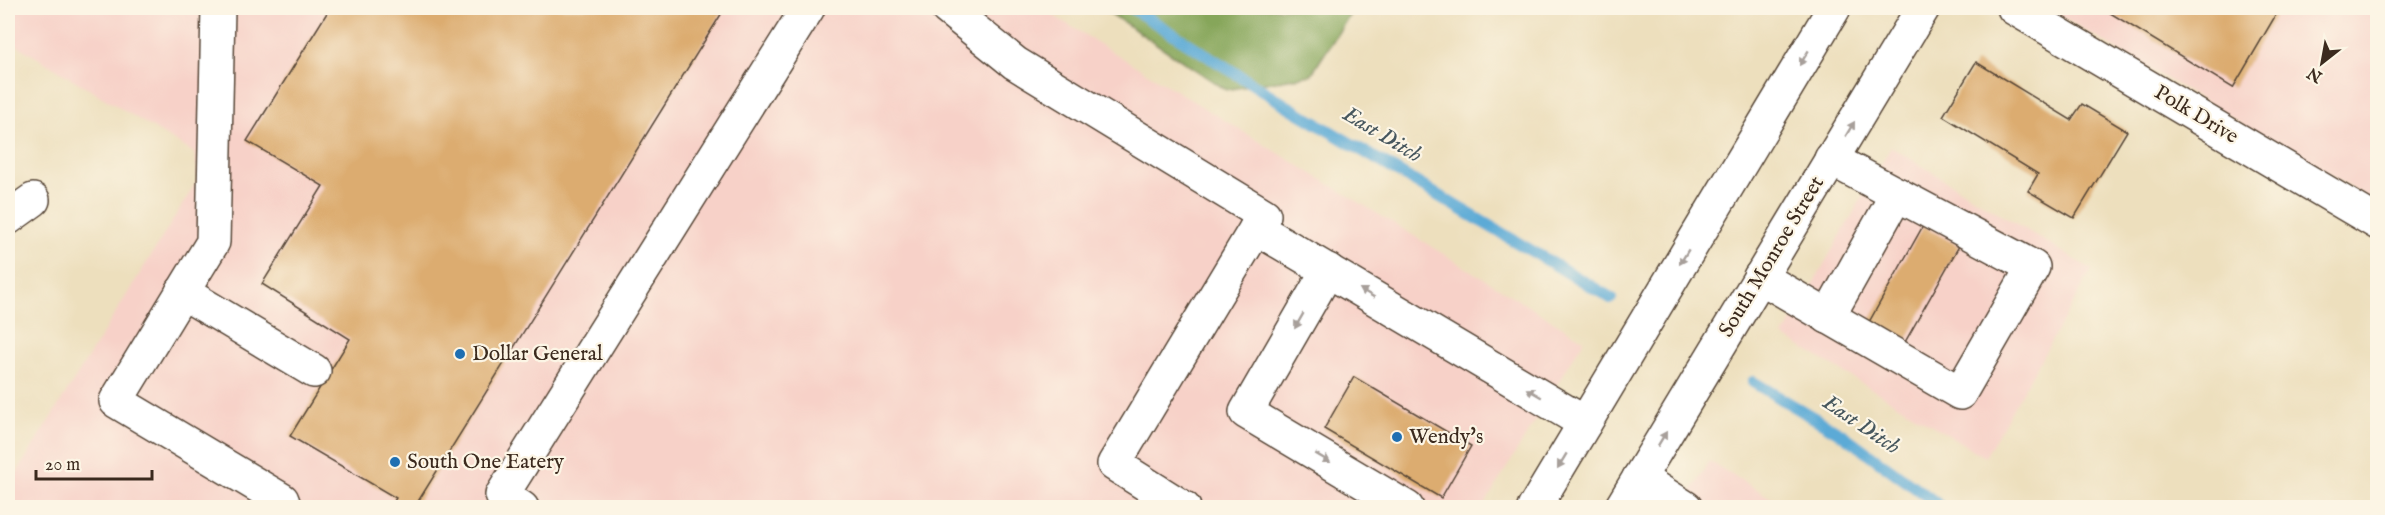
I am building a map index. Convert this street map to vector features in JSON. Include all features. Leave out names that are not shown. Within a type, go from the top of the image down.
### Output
[{"type":"main road","points":[[218,8],[213,242],[116,401],[282,500],[285,507]]},
{"type":"main road","points":[[522,507],[502,495],[808,8]]},
{"type":"main road","points":[[947,8],[1015,63],[1264,215],[1114,464],[1184,507]]},
{"type":"main road","points":[[1534,507],[1834,8]]},
{"type":"main road","name":"Polk Drive","points":[[2014,8],[2378,223]]},
{"type":"main road","name":"South Monroe Street","points":[[1621,507],[1831,159],[1913,16]]},
{"type":"main road","points":[[1760,277],[1960,393],[2033,267],[1831,159]]},
{"type":"main road","points":[[1828,317],[1897,194]]},
{"type":"main road","points":[[1256,228],[1585,423]]},
{"type":"main road","points":[[1328,270],[1246,412],[1407,507]]},
{"type":"main road","points":[[182,292],[314,371]]},
{"type":"main road","points":[[1639,478],[1686,507]]},
{"type":"shaded area","points":[[8,8],[1041,8],[1584,340],[1483,507],[8,508],[8,487],[197,181],[197,168],[194,153],[8,40]]},
{"type":"shaded area","points":[[2050,8],[2377,8],[2377,203],[2055,13]]},
{"type":"shaded area","points":[[1891,147],[2092,270],[1985,457],[1783,336]]},
{"type":"shaded area","points":[[1709,461],[1786,507],[1682,508]]},
{"type":"green space","points":[[1102,8],[1354,8],[1311,75],[1226,90]]},
{"type":"building","points":[[330,8],[725,8],[414,508],[390,508],[396,498],[290,436],[350,339],[262,284],[323,186],[247,141]]},
{"type":"building","points":[[2102,8],[2268,8],[2277,13],[2233,88]]},
{"type":"building","points":[[1976,62],[2071,120],[2082,104],[2127,131],[2074,218],[2028,191],[2038,174],[1943,116]]},
{"type":"building","points":[[1923,226],[1959,246],[1900,351],[1864,331]]},
{"type":"building","name":"Wendy's","points":[[1354,377],[1471,446],[1441,498],[1324,429]]},
{"type":"waterway","name":"East Ditch","points":[[1132,8],[1289,107],[1611,298]]},
{"type":"waterway","name":"East Ditch","points":[[1753,382],[1843,435],[1943,508]]},
{"type":"place","name":"Dollar General","points":[[460,354]]},
{"type":"place","name":"Wendy's","points":[[1397,437]]},
{"type":"place","name":"South One Eatery","points":[[395,462]]}]
